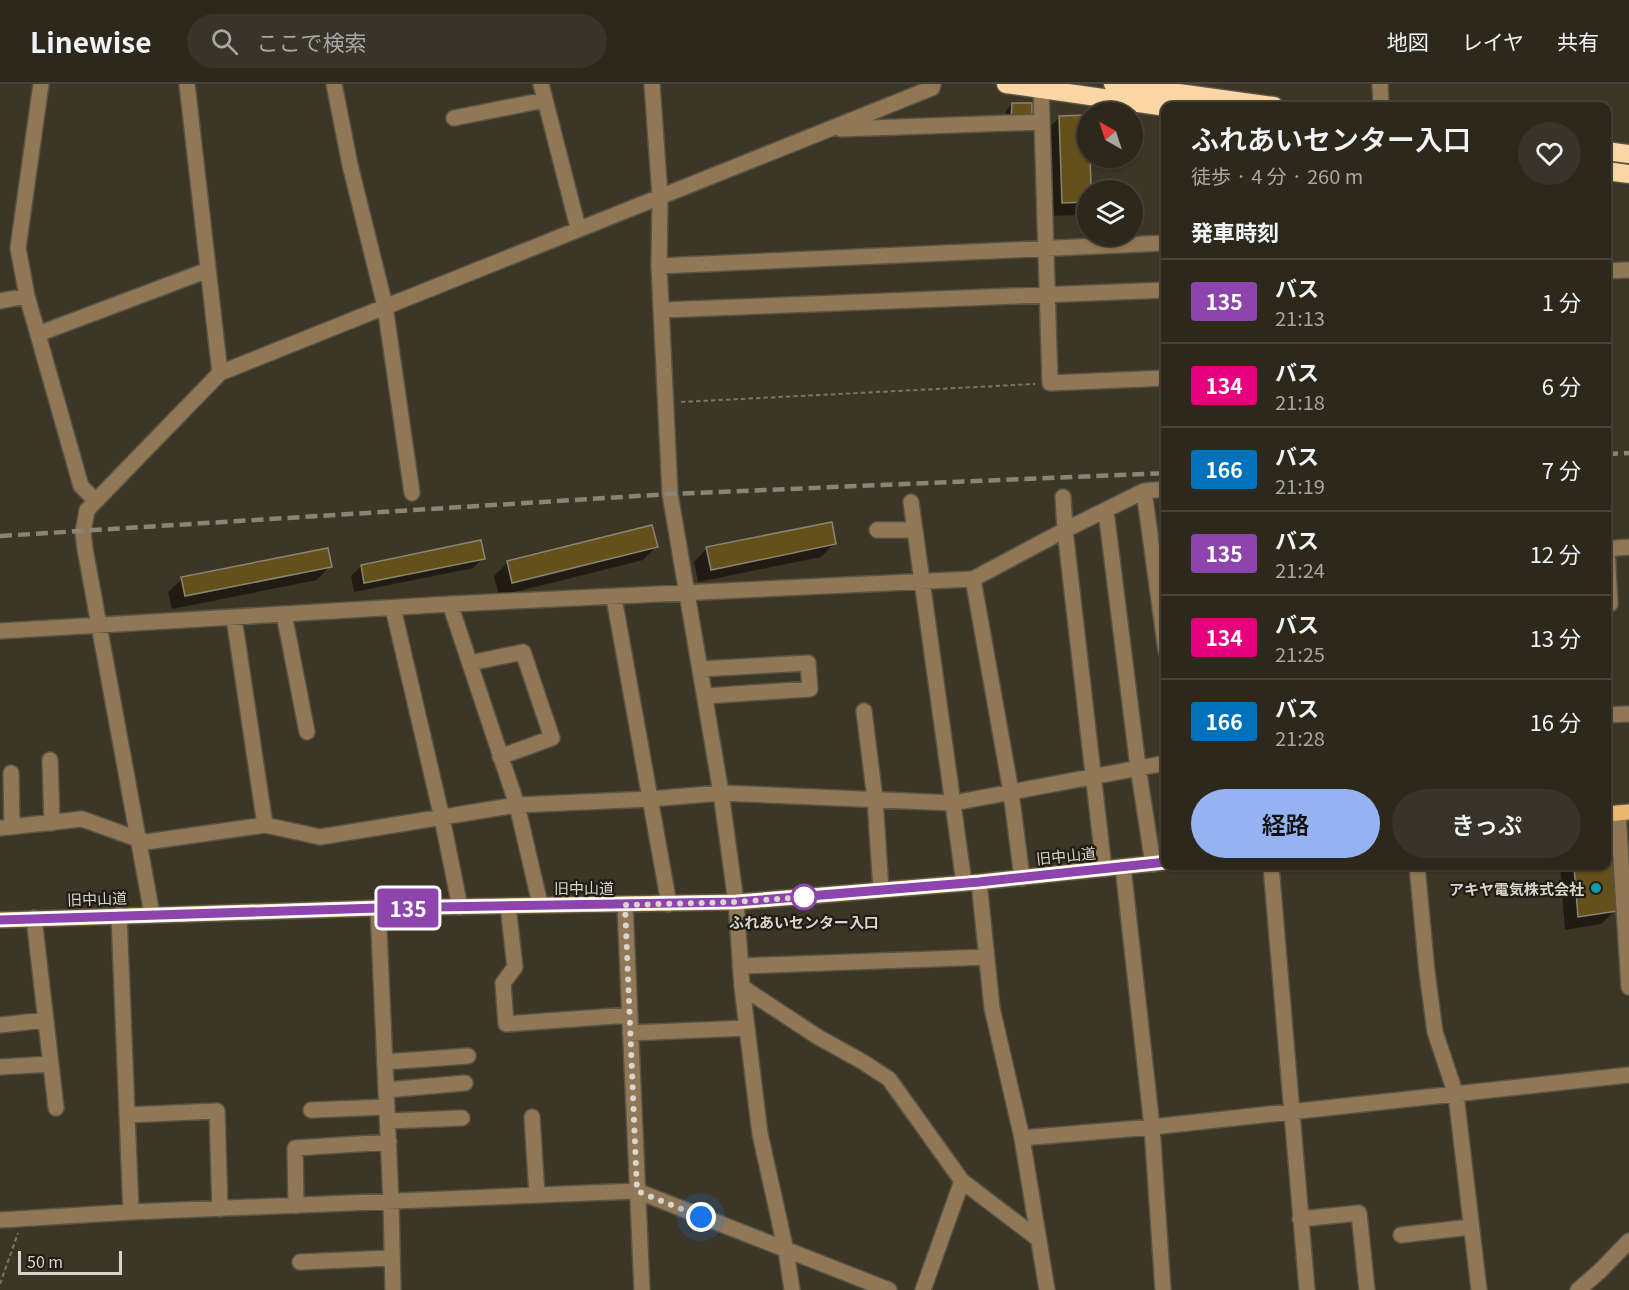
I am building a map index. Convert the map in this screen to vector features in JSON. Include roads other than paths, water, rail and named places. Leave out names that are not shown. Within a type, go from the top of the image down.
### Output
[{"type":"highway","points":[[1006,84],[1161,106]]},
{"type":"highway","points":[[1113,84],[1245,102]]},
{"type":"highway","points":[[1611,152],[1629,154]]},
{"type":"highway","points":[[1611,172],[1629,174]]},
{"type":"main road","name":"旧中山道","points":[[0,920],[540,904],[625,905],[736,902],[972,883],[1159,863]]},
{"type":"street","points":[[41,84],[18,248],[27,296],[81,486],[96,501]]},
{"type":"street","points":[[187,84],[220,373]]},
{"type":"street","points":[[334,84],[350,165],[385,306],[412,493]]},
{"type":"street","points":[[541,84],[578,228]]},
{"type":"street","points":[[652,84],[660,196],[660,266],[670,494],[721,794],[736,902],[742,987],[760,1134],[786,1251],[792,1290]]},
{"type":"street","points":[[152,914],[83,531],[85,514],[96,501],[220,373],[932,88],[933,84]]},
{"type":"street","points":[[1380,84],[1381,102]]},
{"type":"street","points":[[1041,88],[1050,383],[1161,378]]},
{"type":"street","points":[[454,118],[545,100]]},
{"type":"street","points":[[830,129],[1042,122]]},
{"type":"street","points":[[660,266],[1161,243]]},
{"type":"street","points":[[38,334],[208,270]]},
{"type":"street","points":[[1611,271],[1629,270]]},
{"type":"street","points":[[662,310],[1161,290]]},
{"type":"street","points":[[0,301],[27,296]]},
{"type":"street","points":[[0,631],[450,604],[614,598],[687,592],[973,579],[1144,491],[1161,489]]},
{"type":"street","points":[[1144,491],[1161,615]]},
{"type":"street","points":[[1063,497],[1104,869]]},
{"type":"street","points":[[911,502],[953,803],[987,957],[992,1008],[1022,1138],[1047,1290]]},
{"type":"street","points":[[1106,511],[1138,767],[1159,863]]},
{"type":"street","points":[[877,530],[914,530]]},
{"type":"street","points":[[1611,549],[1629,547]]},
{"type":"street","points":[[973,579],[1011,792],[1022,878]]},
{"type":"street","points":[[614,598],[669,904]]},
{"type":"street","points":[[450,604],[517,805],[540,904]]},
{"type":"street","points":[[393,608],[442,818],[460,907]]},
{"type":"street","points":[[284,614],[307,732]]},
{"type":"street","points":[[234,618],[265,825]]},
{"type":"street","points":[[470,663],[524,652],[552,738],[500,757]]},
{"type":"street","points":[[700,669],[808,663],[810,689],[705,696]]},
{"type":"street","points":[[864,711],[875,799],[881,890]]},
{"type":"street","points":[[1611,715],[1629,714]]},
{"type":"street","points":[[50,760],[52,823]]},
{"type":"street","points":[[10,773],[6,828],[82,819],[146,842],[265,825],[320,837],[517,805],[721,794],[953,803],[1161,764]]},
{"type":"street","points":[[1618,813],[1629,987]]},
{"type":"street","points":[[1123,867],[1152,1127],[1163,1290]]},
{"type":"street","points":[[1271,870],[1285,1015],[1290,1112],[1307,1290]]},
{"type":"street","points":[[1417,870],[1435,1032],[1456,1095],[1479,1290]]},
{"type":"street","points":[[625,905],[642,1290]]},
{"type":"street","points":[[508,906],[515,967],[503,983],[506,1023],[630,1016]]},
{"type":"street","points":[[378,908],[389,1142],[393,1290]]},
{"type":"street","points":[[119,915],[131,1212]]},
{"type":"street","points":[[34,918],[56,1108]]},
{"type":"street","points":[[740,966],[987,957]]},
{"type":"street","points":[[742,987],[818,1037],[889,1079],[962,1181],[1037,1238]]},
{"type":"street","points":[[0,1025],[46,1020]]},
{"type":"street","points":[[630,1033],[747,1028]]},
{"type":"street","points":[[385,1062],[468,1056]]},
{"type":"street","points":[[0,1067],[51,1064]]},
{"type":"street","points":[[1022,1138],[1152,1127],[1629,1076]]},
{"type":"street","points":[[386,1090],[465,1083]]},
{"type":"street","points":[[310,1110],[462,1118]]},
{"type":"street","points":[[127,1115],[217,1111],[220,1209]]},
{"type":"street","points":[[532,1117],[537,1195]]},
{"type":"street","points":[[296,1206],[295,1148],[389,1142]]},
{"type":"street","points":[[923,1290],[962,1181]]},
{"type":"street","points":[[0,1220],[131,1212],[637,1191],[889,1290]]},
{"type":"street","points":[[1300,1220],[1359,1214],[1367,1290]]},
{"type":"street","points":[[1401,1235],[1471,1227]]},
{"type":"street","points":[[1578,1290],[1629,1241]]},
{"type":"street","points":[[300,1262],[391,1258]]},
{"type":"railway","points":[[1611,454],[1629,453]]},
{"type":"railway","points":[[0,536],[670,494],[1161,473]]},
{"type":"place","name":"アキヤ電気株式会社","points":[[1596,888]]},
{"type":"place","name":"ふれあいセンター入口","points":[[804,897]]}]
